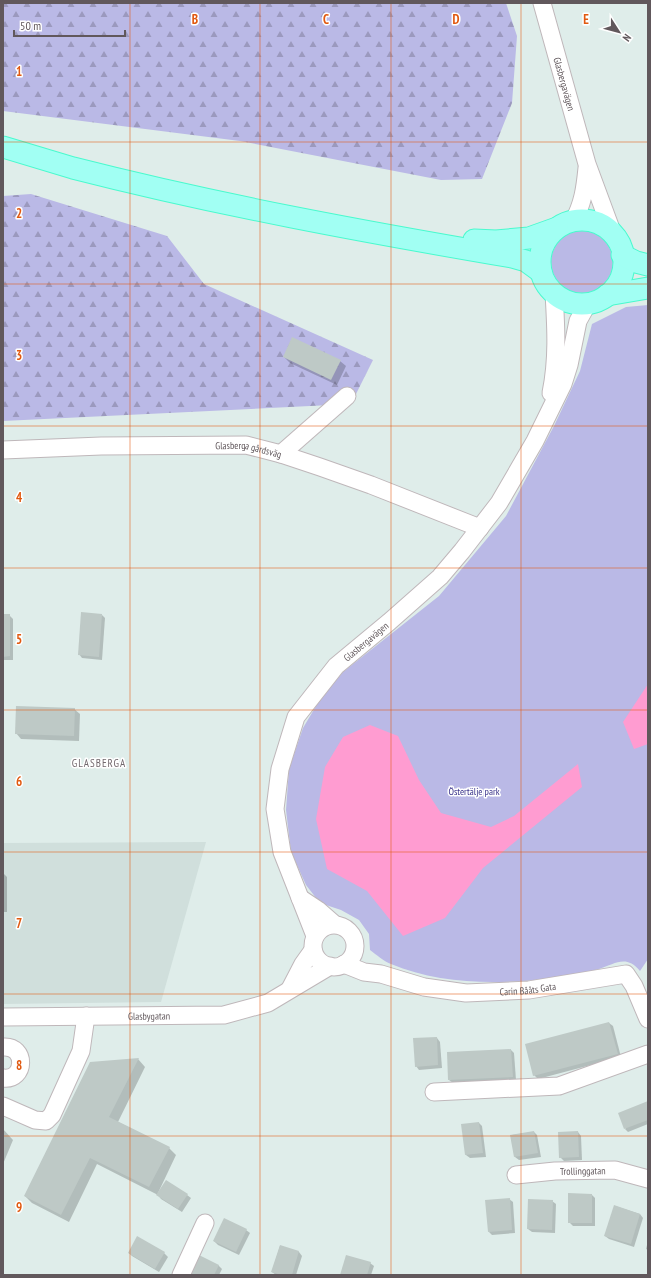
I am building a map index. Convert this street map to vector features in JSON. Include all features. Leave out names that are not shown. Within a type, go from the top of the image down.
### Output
[{"type":"main road","points":[[3,146],[71,167],[182,195],[431,244],[512,257],[526,261],[541,272]]},
{"type":"main road","points":[[387,235],[496,241],[529,238],[565,225],[586,221],[599,224],[605,228],[618,246],[636,262],[648,265]]},
{"type":"main road","points":[[565,225],[552,233],[544,244],[540,258],[541,272],[546,284],[554,293],[566,301],[581,304],[588,303],[601,299],[613,290],[621,277],[622,270],[618,246]]},
{"type":"main road","points":[[607,295],[648,288]]},
{"type":"street","name":"Glasbergavägen","points":[[542,3],[587,164],[618,246]]},
{"type":"street","name":"Glasbergavägen","points":[[565,225],[579,211],[583,200],[587,164]]},
{"type":"street","name":"Glasbergavägen","points":[[546,416],[554,380],[556,355],[557,332],[554,293]]},
{"type":"street","name":"Glasbergavägen","points":[[314,943],[300,898],[282,852],[275,809],[280,769],[296,717],[336,666],[389,622],[440,576],[462,551],[499,503],[535,440],[562,384],[569,365],[578,321],[588,303]]},
{"type":"street","points":[[281,454],[347,396]]},
{"type":"street","name":"Glasberga gårdsväg","points":[[3,450],[101,446],[246,445],[281,454],[371,485],[480,528]]},
{"type":"street","points":[[300,898],[318,910],[334,924],[347,929],[352,934],[355,946],[381,974]]},
{"type":"street","points":[[290,989],[323,928],[334,924]]},
{"type":"street","points":[[314,943],[319,960],[337,965],[352,957],[355,946]]},
{"type":"street","name":"Carin Bååts Gata","points":[[337,965],[364,972],[381,974],[424,987],[466,993],[529,990],[626,974],[634,986],[648,1019]]},
{"type":"street","name":"Glasbygatan","points":[[3,1017],[224,1015],[268,1003],[290,989],[337,965]]},
{"type":"street","points":[[3,1106],[35,1120],[46,1121],[52,1115],[81,1051],[86,1016]]},
{"type":"street","points":[[3,1047],[11,1047],[16,1050],[21,1060],[19,1070],[16,1074],[11,1077],[3,1078]]},
{"type":"street","points":[[434,1092],[559,1086],[648,1054]]},
{"type":"street","name":"Trollinggatan","points":[[516,1175],[555,1171],[615,1170],[648,1179]]},
{"type":"street","points":[[181,1275],[205,1223]]},
{"type":"shaded area","points":[[648,684],[648,744],[634,749],[623,722]]},
{"type":"shaded area","points":[[370,725],[398,736],[419,780],[441,813],[491,827],[514,816],[578,764],[582,787],[483,868],[445,918],[403,936],[367,891],[327,869],[316,819],[325,767],[343,737]]},
{"type":"shaded area","points":[[206,842],[161,1002],[3,1004],[3,843]]},
{"type":"green space","points":[[3,3],[506,3],[517,36],[512,103],[482,179],[441,180],[240,141],[3,111]]},
{"type":"green space","points":[[31,194],[167,236],[204,284],[373,360],[351,404],[3,421],[3,196]]},
{"type":"green space","points":[[576,231],[588,231],[604,240],[611,250],[613,262],[611,274],[604,284],[588,293],[576,293],[565,288],[556,279],[551,268],[551,256],[556,245],[565,236]]},
{"type":"green space","name":"Östertälje park","points":[[648,305],[648,959],[640,971],[630,963],[620,962],[586,972],[558,977],[510,982],[460,981],[413,972],[391,964],[370,950],[369,934],[359,920],[341,910],[320,903],[306,885],[291,852],[286,810],[289,769],[303,728],[322,696],[343,672],[439,596],[506,516],[554,426],[580,371],[592,324],[626,307]]},
{"type":"building","points":[[292,337],[341,360],[331,380],[283,357]]},
{"type":"building","points":[[81,612],[102,614],[99,657],[78,655]]},
{"type":"building","points":[[3,614],[10,614],[10,656],[3,657]]},
{"type":"building","points":[[16,706],[75,708],[74,736],[15,734]]},
{"type":"building","points":[[609,1022],[618,1054],[533,1076],[525,1044]]},
{"type":"building","points":[[437,1037],[438,1065],[415,1067],[413,1038]]},
{"type":"building","points":[[511,1049],[513,1077],[448,1080],[447,1052]]},
{"type":"building","points":[[139,1058],[109,1117],[170,1147],[149,1187],[90,1158],[61,1215],[24,1196],[90,1062]]},
{"type":"building","points":[[648,1101],[648,1120],[624,1129],[618,1113]]},
{"type":"building","points":[[479,1122],[483,1153],[465,1155],[461,1124]]},
{"type":"building","points":[[534,1131],[538,1153],[514,1157],[510,1135]]},
{"type":"building","points":[[578,1131],[579,1157],[559,1158],[558,1132]]},
{"type":"building","points":[[166,1180],[188,1194],[178,1209],[156,1195]]},
{"type":"building","points":[[568,1193],[592,1194],[592,1223],[568,1223]]},
{"type":"building","points":[[510,1198],[512,1230],[488,1232],[485,1200]]},
{"type":"building","points":[[528,1199],[553,1200],[552,1230],[527,1229]]},
{"type":"building","points":[[614,1205],[640,1214],[631,1244],[604,1236]]},
{"type":"building","points":[[224,1218],[247,1229],[236,1252],[213,1241]]},
{"type":"building","points":[[137,1236],[165,1252],[155,1269],[128,1253]]},
{"type":"building","points":[[280,1245],[299,1251],[292,1275],[281,1275],[271,1272]]},
{"type":"building","points":[[199,1255],[219,1265],[214,1275],[189,1275]]},
{"type":"building","points":[[346,1255],[371,1262],[367,1275],[340,1275]]},
{"type":"district","name":"GLASBERGA","points":[[99,763]]}]
